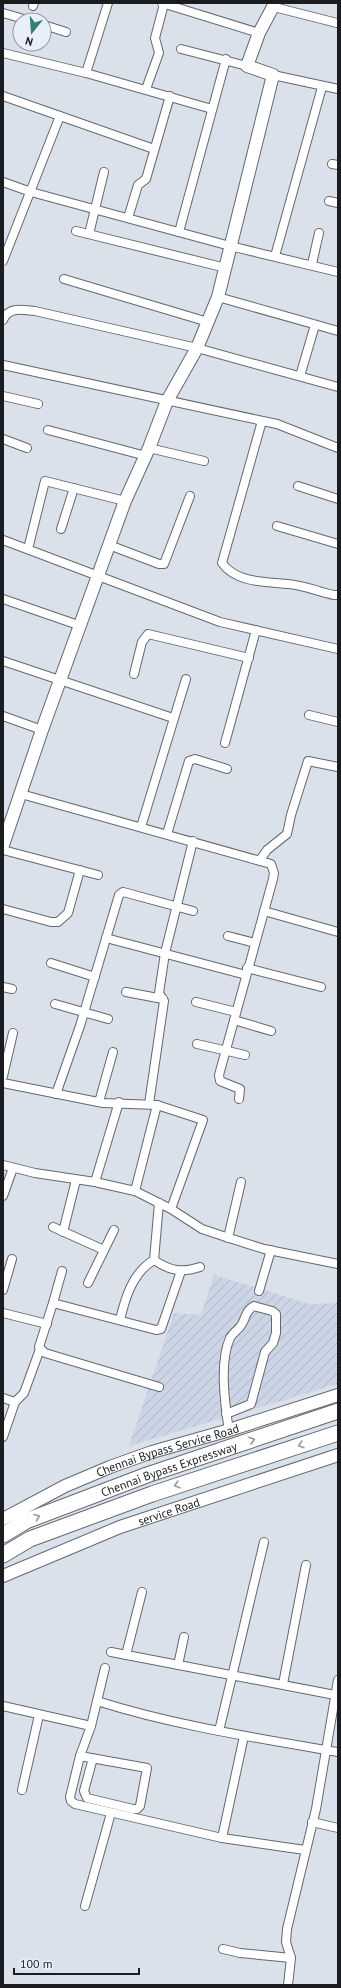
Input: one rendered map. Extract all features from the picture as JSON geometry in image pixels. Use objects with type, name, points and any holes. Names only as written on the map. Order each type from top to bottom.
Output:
[{"type":"highway","name":"Chennai Bypass Expressway","points":[[3,1535],[26,1521],[147,1475],[338,1411]]},
{"type":"highway","name":"Chennai Bypass Expressway","points":[[3,1555],[30,1539],[152,1494],[338,1433]]},
{"type":"street","points":[[86,72],[108,3]]},
{"type":"street","points":[[146,89],[159,53],[155,38],[163,3],[259,33]]},
{"type":"street","points":[[247,66],[259,33],[275,5],[337,23]]},
{"type":"street","points":[[52,28],[66,32]]},
{"type":"street","points":[[181,49],[226,59],[274,75],[322,87],[338,89]]},
{"type":"street","points":[[3,53],[86,72],[170,96],[212,110]]},
{"type":"street","points":[[179,232],[226,59]]},
{"type":"street","points":[[3,845],[42,730],[81,626],[97,576],[125,500],[148,452],[167,401],[197,348],[218,297],[274,75]]},
{"type":"street","points":[[275,256],[322,87]]},
{"type":"street","points":[[3,96],[154,149]]},
{"type":"street","points":[[128,218],[138,185],[146,179],[170,96]]},
{"type":"street","points":[[3,261],[60,116]]},
{"type":"street","points":[[89,234],[104,172]]},
{"type":"street","points":[[3,182],[31,192],[230,246],[312,264],[338,272]]},
{"type":"street","points":[[329,201],[338,203]]},
{"type":"street","points":[[76,231],[226,268]]},
{"type":"street","points":[[312,264],[319,233]]},
{"type":"street","points":[[64,279],[208,322]]},
{"type":"street","points":[[218,297],[338,331]]},
{"type":"street","points":[[3,320],[8,312],[13,310],[35,311],[197,348],[338,387]]},
{"type":"street","points":[[300,376],[315,324]]},
{"type":"street","points":[[3,365],[277,424],[338,448]]},
{"type":"street","points":[[3,396],[38,404]]},
{"type":"street","points":[[262,421],[222,563],[233,574],[250,579],[278,585],[288,584],[334,595],[338,594]]},
{"type":"street","points":[[48,430],[148,452],[204,461]]},
{"type":"street","points":[[3,439],[27,448]]},
{"type":"street","points":[[28,549],[45,481],[125,500]]},
{"type":"street","points":[[298,486],[338,499]]},
{"type":"street","points":[[61,529],[74,488]]},
{"type":"street","points":[[109,545],[159,564],[164,564],[190,496]]},
{"type":"street","points":[[277,526],[338,544]]},
{"type":"street","points":[[3,540],[220,622],[338,649]]},
{"type":"street","points":[[3,599],[81,626]]},
{"type":"street","points":[[225,743],[256,630]]},
{"type":"street","points":[[134,674],[142,642],[148,634],[249,658]]},
{"type":"street","points":[[3,661],[173,718]]},
{"type":"street","points":[[141,827],[186,679]]},
{"type":"street","points":[[309,715],[338,722]]},
{"type":"street","points":[[3,716],[42,730]]},
{"type":"street","points":[[167,834],[189,761],[196,759],[227,768]]},
{"type":"street","points":[[260,860],[267,850],[287,834],[308,760],[338,767]]},
{"type":"street","points":[[21,794],[271,864],[274,873],[225,1051],[219,1078],[223,1082],[240,1089],[239,1099]]},
{"type":"street","points":[[135,1191],[153,1105],[164,1001],[159,993],[165,953],[193,841]]},
{"type":"street","points":[[3,850],[98,875]]},
{"type":"street","points":[[3,909],[51,922],[58,922],[68,913],[80,870]]},
{"type":"street","points":[[56,1094],[84,1012],[120,895],[123,892],[194,911]]},
{"type":"street","points":[[264,911],[338,932]]},
{"type":"street","points":[[228,936],[255,943]]},
{"type":"street","points":[[106,938],[165,953],[321,986]]},
{"type":"street","points":[[51,963],[95,977]]},
{"type":"street","points":[[3,987],[12,989]]},
{"type":"street","points":[[126,992],[163,998]]},
{"type":"street","points":[[196,1002],[271,1031]]},
{"type":"street","points":[[55,1004],[108,1019]]},
{"type":"street","points":[[3,1076],[13,1033]]},
{"type":"street","points":[[197,1044],[245,1055]]},
{"type":"street","points":[[99,1102],[113,1052]]},
{"type":"street","points":[[3,1083],[99,1102],[153,1105],[203,1120],[171,1208]]},
{"type":"street","points":[[95,1182],[119,1102]]},
{"type":"street","points":[[3,1165],[135,1191],[171,1208],[202,1229],[271,1250],[338,1264]]},
{"type":"street","points":[[3,1196],[13,1168]]},
{"type":"street","points":[[63,1232],[76,1180]]},
{"type":"street","points":[[228,1238],[242,1182]]},
{"type":"street","points":[[120,1320],[123,1303],[130,1288],[144,1269],[154,1260],[159,1203]]},
{"type":"street","points":[[53,1227],[104,1250]]},
{"type":"street","points":[[88,1283],[114,1230]]},
{"type":"street","points":[[259,1291],[271,1250]]},
{"type":"street","points":[[3,1290],[12,1260]]},
{"type":"street","points":[[154,1260],[166,1268],[181,1271],[200,1267]]},
{"type":"street","points":[[3,1438],[15,1402],[24,1393],[40,1349],[39,1344],[47,1324],[62,1271]]},
{"type":"street","points":[[53,1303],[156,1330],[161,1329],[181,1271]]},
{"type":"street","points":[[226,1414],[251,1404],[265,1352],[273,1343],[276,1333],[276,1314],[272,1311],[254,1306],[249,1308],[242,1324],[229,1339],[223,1374],[226,1414],[229,1431]]},
{"type":"street","points":[[3,1313],[47,1324]]},
{"type":"street","points":[[40,1349],[45,1353],[159,1387]]},
{"type":"street","name":"Chennai Bypass Service Road","points":[[3,1519],[65,1486],[110,1467],[152,1452],[229,1431],[338,1395]]},
{"type":"street","points":[[3,1398],[15,1402]]},
{"type":"street","name":"service Road","points":[[3,1576],[120,1527],[338,1455]]},
{"type":"street","points":[[219,1732],[264,1542]]},
{"type":"street","points":[[283,1684],[306,1565]]},
{"type":"street","points":[[126,1655],[142,1592]]},
{"type":"street","points":[[178,1665],[184,1637]]},
{"type":"street","points":[[110,1652],[283,1684],[337,1688],[312,1822],[286,1936],[291,1958],[288,1985]]},
{"type":"street","points":[[105,1668],[91,1726],[80,1756],[70,1797],[71,1801],[75,1804],[111,1813],[222,1838],[305,1850]]},
{"type":"street","points":[[97,1702],[135,1713],[219,1732],[338,1752]]},
{"type":"street","points":[[3,1706],[91,1726]]},
{"type":"street","points":[[22,1790],[39,1715]]},
{"type":"street","points":[[222,1838],[244,1736]]},
{"type":"street","points":[[80,1756],[93,1758],[147,1768],[140,1806],[137,1809],[87,1798],[84,1790],[93,1758]]},
{"type":"street","points":[[85,1906],[111,1813]]},
{"type":"street","points":[[312,1822],[338,1828]]},
{"type":"street","points":[[222,1949],[240,1953],[291,1958]]},
{"type":"shaded area","points":[[214,1275],[310,1304],[338,1303],[338,1384],[129,1446],[174,1313],[201,1315]]}]
